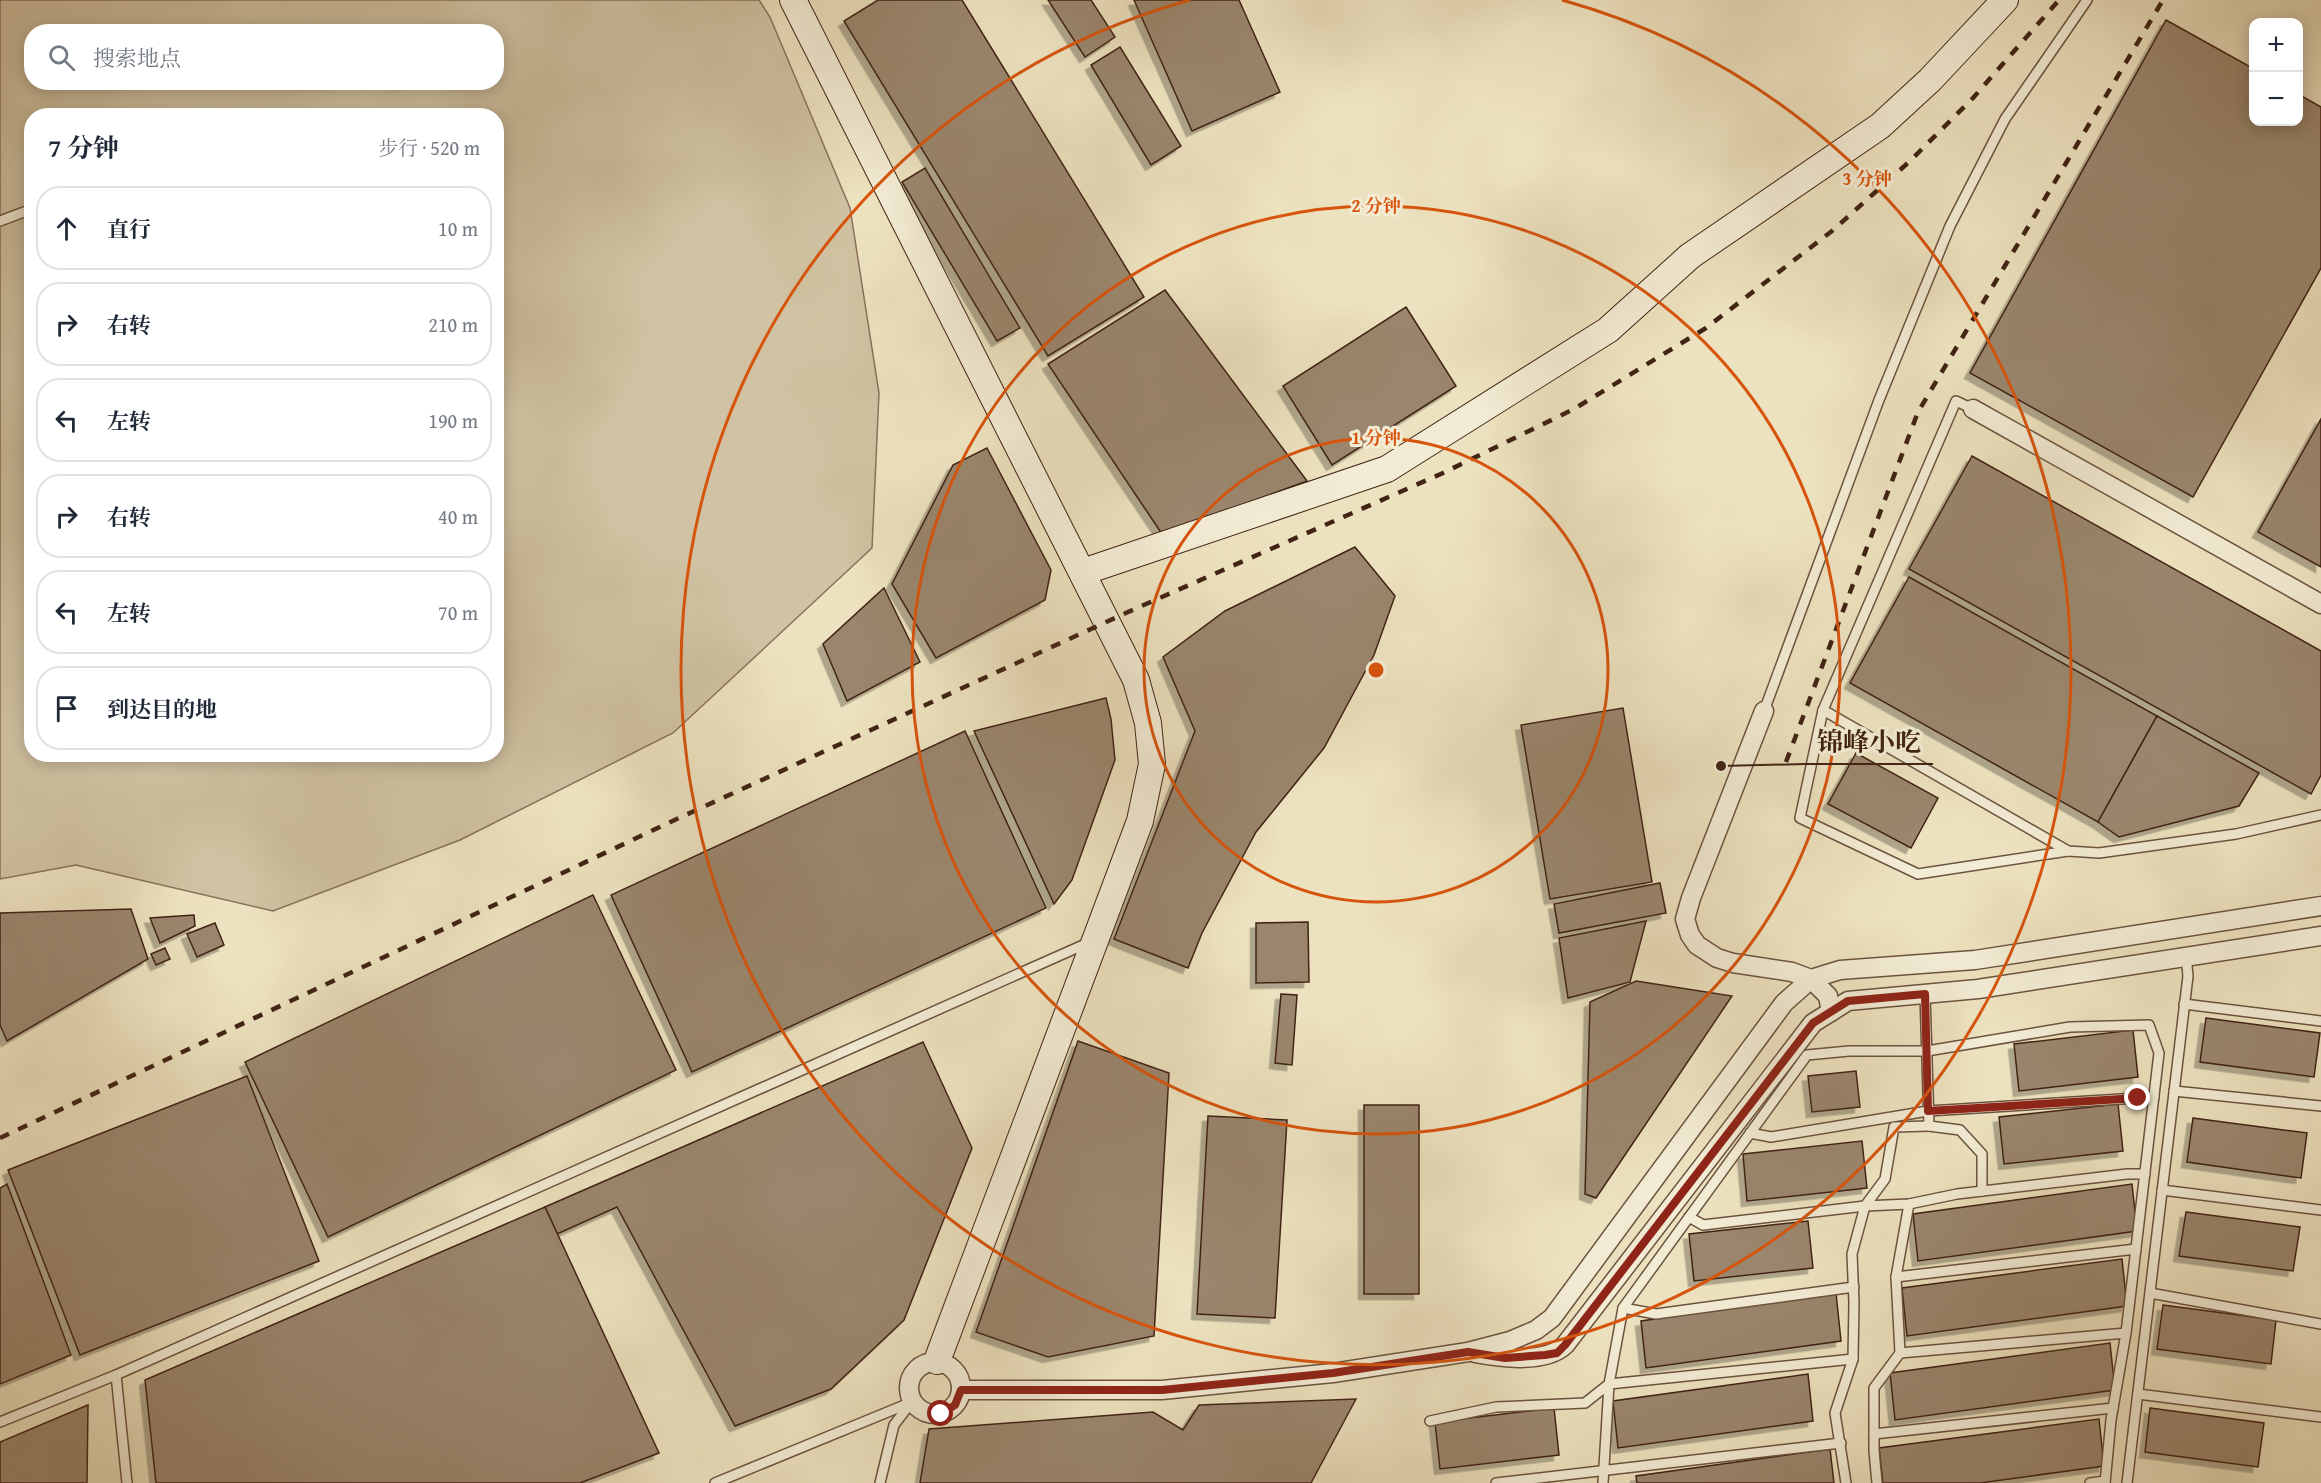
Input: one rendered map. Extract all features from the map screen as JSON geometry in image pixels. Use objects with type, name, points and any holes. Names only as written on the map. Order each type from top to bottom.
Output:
[{"type":"street","points":[[793,0],[1083,572],[1136,680],[1148,723],[1152,764],[1140,821],[937,1361]]},
{"type":"street","points":[[1083,572],[1387,469],[1608,330],[1690,256],[1880,126],[1930,80],[2005,0]]},
{"type":"street","points":[[1973,409],[2321,604]]},
{"type":"street","points":[[1764,711],[1691,898],[1685,919],[1690,935],[1697,945],[1717,958],[1732,963],[1792,972],[1975,960],[2321,906]]},
{"type":"street","points":[[1468,1352],[1505,1358],[1557,1353],[1813,1023],[1848,1001],[1978,989],[2321,936]]},
{"type":"street","points":[[961,1390],[1162,1390],[1333,1373],[1468,1352],[1536,1330],[1552,1318],[1784,1003],[1811,980],[1840,970]]},
{"type":"street","points":[[1792,972],[1811,980],[1828,996],[1831,1012]]},
{"type":"street","points":[[937,1361],[945,1363],[957,1374],[961,1390],[955,1405],[941,1414],[924,1413],[912,1402],[908,1386],[910,1378],[921,1365],[937,1361]]},
{"type":"lane","points":[[1764,711],[1879,400],[1950,226],[2005,118],[2087,0]]},
{"type":"lane","points":[[0,222],[24,212]]},
{"type":"lane","points":[[1973,409],[1956,401],[1823,710],[1800,818],[1918,874],[2068,851],[2099,853],[2224,836],[2321,815]]},
{"type":"lane","points":[[1823,710],[2068,851]]},
{"type":"lane","points":[[0,1422],[116,1375],[1095,939]]},
{"type":"lane","points":[[2127,1483],[2188,976],[2186,956]]},
{"type":"lane","points":[[1925,994],[1929,1126]]},
{"type":"lane","points":[[2184,1004],[2321,1021]]},
{"type":"lane","points":[[1602,1483],[1609,1384],[1623,1308],[1807,1055],[1849,1051],[1927,1051],[2070,1027],[2149,1025],[2159,1053],[2126,1333],[2113,1408],[2105,1482],[2090,1483]]},
{"type":"lane","points":[[2174,1091],[2321,1106]]},
{"type":"lane","points":[[1750,1133],[1771,1137],[1928,1111],[2154,1097]]},
{"type":"lane","points":[[1846,1483],[1835,1413],[1853,1359],[1852,1254],[1865,1206],[1885,1179],[1894,1127],[1929,1126],[1960,1130],[1982,1154],[1982,1191]]},
{"type":"lane","points":[[1689,1217],[1703,1225],[1865,1206],[1909,1204],[1982,1191],[2127,1174],[2145,1174]]},
{"type":"lane","points":[[2162,1190],[2321,1210]]},
{"type":"lane","points":[[1877,1483],[1874,1388],[1899,1353],[1896,1277],[1909,1204]]},
{"type":"lane","points":[[1896,1277],[2136,1249]]},
{"type":"lane","points":[[1623,1308],[1656,1314],[1854,1287]]},
{"type":"lane","points":[[2150,1293],[2321,1324]]},
{"type":"lane","points":[[1899,1353],[2126,1333]]},
{"type":"lane","points":[[1430,1420],[1496,1407],[1585,1402],[1609,1384],[1853,1359]]},
{"type":"lane","points":[[116,1375],[127,1483]]},
{"type":"lane","points":[[2138,1394],[2321,1417]]},
{"type":"lane","points":[[715,1483],[912,1402]]},
{"type":"lane","points":[[880,1483],[894,1425],[912,1402]]},
{"type":"lane","points":[[1874,1434],[2113,1408]]},
{"type":"lane","points":[[1496,1483],[1841,1443]]},
{"type":"shaded area","points":[[0,0],[759,0],[770,17],[850,208],[879,393],[872,548],[673,733],[460,840],[273,911],[76,865],[0,879]]},
{"type":"building","points":[[878,0],[962,0],[1144,297],[1048,356],[844,21]]},
{"type":"building","points":[[1048,0],[1091,0],[1115,37],[1085,57]]},
{"type":"building","points":[[1134,0],[1239,0],[1280,92],[1192,131]]},
{"type":"building","points":[[2166,20],[2249,66],[2249,126],[2303,126],[2303,97],[2321,107],[2321,268],[2193,497],[1970,373]]},
{"type":"building","points":[[1120,47],[1181,146],[1151,165],[1091,65]]},
{"type":"building","points":[[925,168],[1020,328],[997,341],[902,182]]},
{"type":"building","points":[[1165,290],[1307,481],[1162,534],[1048,364]]},
{"type":"building","points":[[1406,307],[1456,386],[1332,465],[1283,386]]},
{"type":"building","points":[[2321,419],[2321,567],[2258,532]]},
{"type":"building","points":[[987,448],[1051,570],[1045,600],[936,658],[892,584],[953,465]]},
{"type":"building","points":[[1972,456],[2321,651],[2321,775],[2311,794],[1909,569]]},
{"type":"building","points":[[1355,547],[1395,596],[1374,655],[1324,748],[1256,832],[1202,933],[1188,968],[1114,939],[1195,731],[1163,657],[1225,611]]},
{"type":"building","points":[[1909,577],[2157,716],[2098,822],[1850,683]]},
{"type":"building","points":[[884,588],[920,662],[847,701],[823,644]]},
{"type":"building","points":[[1106,698],[1111,719],[1115,760],[1072,880],[1054,904],[974,731]]},
{"type":"building","points":[[1623,708],[1652,882],[1550,899],[1521,725]]},
{"type":"building","points":[[2157,716],[2259,773],[2239,806],[2119,837],[2098,822]]},
{"type":"building","points":[[965,731],[1046,908],[692,1072],[611,895]]},
{"type":"building","points":[[1856,753],[1938,798],[1911,848],[1828,804]]},
{"type":"building","points":[[1660,883],[1666,913],[1559,933],[1554,904]]},
{"type":"building","points":[[593,895],[676,1070],[328,1237],[245,1062]]},
{"type":"building","points":[[131,909],[148,959],[7,1041],[0,1025],[0,913]]},
{"type":"building","points":[[194,915],[195,926],[160,943],[150,918]]},
{"type":"building","points":[[1646,921],[1630,982],[1568,998],[1559,938]]},
{"type":"building","points":[[1308,922],[1309,982],[1256,983],[1256,923]]},
{"type":"building","points":[[215,923],[224,945],[197,957],[187,934]]},
{"type":"building","points":[[165,948],[170,959],[156,965],[151,954]]},
{"type":"building","points":[[1636,981],[1732,996],[1596,1198],[1585,1194],[1590,1002]]},
{"type":"building","points":[[1281,994],[1297,995],[1292,1065],[1275,1063]]},
{"type":"building","points":[[2206,1018],[2320,1033],[2314,1077],[2200,1062]]},
{"type":"building","points":[[2133,1030],[2138,1077],[2019,1091],[2014,1044]]},
{"type":"building","points":[[1078,1041],[1169,1073],[1154,1336],[1048,1357],[976,1332]]},
{"type":"building","points":[[923,1042],[972,1148],[904,1320],[831,1389],[735,1426],[617,1207],[557,1234],[545,1207]]},
{"type":"building","points":[[1856,1071],[1860,1107],[1812,1112],[1808,1076]]},
{"type":"building","points":[[247,1076],[319,1261],[80,1355],[8,1170]]},
{"type":"building","points":[[2118,1104],[2123,1151],[2004,1164],[1999,1117]]},
{"type":"building","points":[[1364,1105],[1419,1105],[1419,1294],[1364,1294]]},
{"type":"building","points":[[1208,1116],[1287,1120],[1275,1318],[1197,1314]]},
{"type":"building","points":[[2193,1118],[2307,1133],[2301,1178],[2187,1162]]},
{"type":"building","points":[[1862,1141],[1867,1188],[1747,1201],[1743,1154]]},
{"type":"building","points":[[7,1184],[71,1355],[0,1384],[0,1188]]},
{"type":"building","points":[[2132,1184],[2137,1231],[1918,1261],[1913,1214]]},
{"type":"building","points":[[545,1207],[659,1453],[580,1483],[156,1483],[145,1380]]},
{"type":"building","points":[[2186,1212],[2300,1227],[2293,1271],[2179,1256]]},
{"type":"building","points":[[1808,1221],[1813,1268],[1694,1281],[1689,1234]]},
{"type":"building","points":[[2122,1259],[2127,1306],[1907,1336],[1902,1288]]},
{"type":"building","points":[[1836,1293],[1841,1341],[1646,1368],[1641,1321]]},
{"type":"building","points":[[2163,1305],[2276,1320],[2271,1364],[2157,1349]]},
{"type":"building","points":[[2110,1343],[2115,1390],[1895,1420],[1890,1373]]},
{"type":"building","points":[[1808,1374],[1813,1421],[1618,1448],[1613,1401]]},
{"type":"building","points":[[1356,1399],[1311,1483],[920,1483],[929,1429],[1153,1412],[1183,1430],[1199,1405]]},
{"type":"building","points":[[88,1405],[87,1483],[0,1483],[0,1442]]},
{"type":"building","points":[[1554,1408],[1559,1455],[1440,1469],[1435,1422]]},
{"type":"building","points":[[2150,1408],[2264,1423],[2258,1467],[2145,1452]]},
{"type":"building","points":[[2099,1419],[2104,1466],[1980,1483],[1883,1483],[1879,1448]]},
{"type":"building","points":[[1830,1449],[1834,1483],[1637,1483],[1636,1476]]},
{"type":"railway","points":[[0,1138],[679,818],[1128,612],[1443,473],[1574,409],[1706,328],[1832,231],[1910,161],[1973,98],[2059,0]]},
{"type":"railway","points":[[1786,762],[1918,412],[2163,0]]},
{"type":"place","name":"锦峰小吃","points":[[1721,766]]},
{"type":"route","points":[[941,1414],[949,1411],[955,1405],[961,1390],[1162,1390],[1333,1373],[1468,1352],[1505,1358],[1557,1353],[1813,1023],[1848,1001],[1925,994],[1928,1111],[2138,1098]]}]
